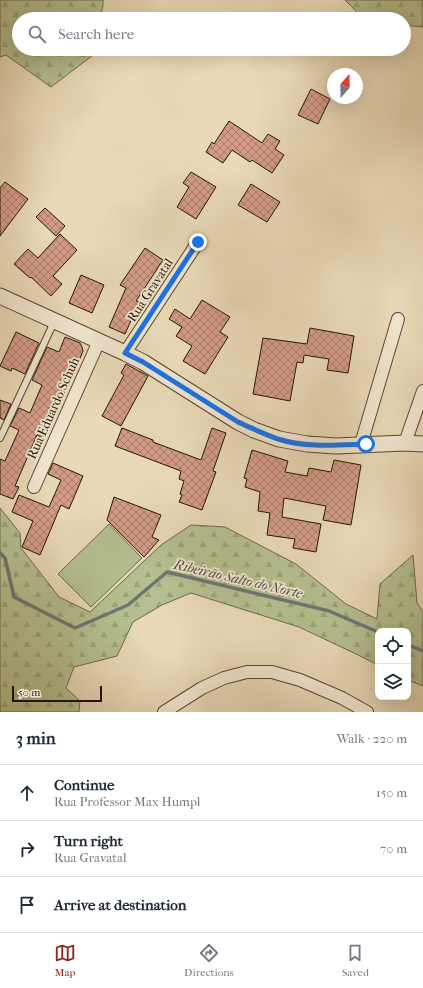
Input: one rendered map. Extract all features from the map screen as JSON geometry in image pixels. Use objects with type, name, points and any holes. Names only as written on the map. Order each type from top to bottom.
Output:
[{"type":"street","name":"Rua Gravatal","points":[[125,353],[198,242]]},
{"type":"street","points":[[0,296],[55,320],[143,362],[238,422],[278,439],[336,446],[361,444],[423,444]]},
{"type":"street","points":[[361,444],[398,319]]},
{"type":"street","name":"Rua Eduardo Schuh","points":[[34,487],[99,341]]},
{"type":"street","points":[[405,443],[423,390]]},
{"type":"street","points":[[164,712],[202,688],[224,678],[247,672],[272,672],[300,680],[342,698],[367,712]]},
{"type":"lane","points":[[0,438],[55,320]]},
{"type":"green space","points":[[0,0],[103,0],[102,12],[12,12],[12,56],[92,56],[51,87],[6,55],[0,57]]},
{"type":"green space","points":[[345,0],[423,0],[423,27],[411,26],[411,12],[357,12]]},
{"type":"green space","points":[[0,508],[20,533],[21,548],[59,597],[90,612],[161,545],[191,525],[225,527],[296,564],[346,604],[377,619],[380,584],[413,555],[417,603],[423,612],[423,686],[411,681],[411,628],[375,628],[375,664],[299,627],[191,593],[162,605],[133,622],[117,656],[74,667],[66,688],[80,701],[79,712],[0,712]]},
{"type":"green space","points":[[109,524],[142,558],[91,607],[58,574]]},
{"type":"building","points":[[311,89],[327,97],[328,104],[318,124],[298,115]]},
{"type":"building","points":[[229,121],[262,143],[268,134],[280,141],[275,149],[284,155],[272,173],[252,160],[250,162],[232,150],[223,163],[206,152],[212,142],[214,144]]},
{"type":"building","points":[[191,172],[216,187],[196,219],[177,207],[189,187],[183,183]]},
{"type":"building","points":[[5,182],[28,199],[0,236],[0,188]]},
{"type":"building","points":[[251,184],[280,202],[267,222],[238,205]]},
{"type":"building","points":[[45,208],[65,226],[56,236],[36,217]]},
{"type":"building","points":[[60,234],[77,250],[53,276],[62,284],[51,296],[31,277],[30,278],[14,264],[28,249],[38,258]]},
{"type":"building","points":[[145,248],[163,260],[136,301],[139,302],[125,334],[109,327],[126,288],[120,285]]},
{"type":"building","points":[[81,275],[104,285],[92,313],[69,303]]},
{"type":"building","points":[[202,300],[230,317],[220,332],[228,337],[205,374],[183,361],[192,346],[176,336],[182,327],[169,319],[175,309],[190,319]]},
{"type":"building","points":[[310,328],[354,336],[348,373],[327,370],[329,359],[304,355],[303,363],[297,362],[290,401],[253,394],[263,338],[307,344]]},
{"type":"building","points":[[16,332],[39,343],[25,374],[12,368],[11,371],[0,366]]},
{"type":"building","points":[[65,337],[80,343],[83,351],[69,385],[68,384],[43,438],[37,435],[15,486],[19,487],[13,499],[0,494],[0,459],[5,461],[19,430],[10,426],[19,408],[30,413],[42,385],[32,380],[47,347],[59,352]]},
{"type":"building","points":[[126,364],[148,376],[121,426],[102,416],[124,375],[121,373]]},
{"type":"building","points":[[0,400],[11,404],[4,420],[0,418]]},
{"type":"building","points":[[122,428],[153,440],[153,442],[201,460],[212,428],[226,433],[213,471],[216,472],[202,510],[179,502],[182,495],[180,494],[184,481],[179,479],[181,471],[115,446]]},
{"type":"building","points":[[252,450],[288,461],[285,472],[307,476],[309,468],[331,472],[334,460],[361,465],[351,525],[323,520],[326,506],[284,498],[282,517],[321,524],[316,552],[293,548],[295,539],[267,535],[270,513],[258,511],[260,492],[245,487],[247,479],[244,478]]},
{"type":"building","points":[[53,463],[83,476],[69,509],[61,505],[40,555],[22,547],[33,521],[12,512],[19,495],[49,507],[61,480],[48,474]]},
{"type":"building","points":[[114,497],[161,515],[152,537],[159,540],[144,557],[107,520]]},
{"type":"waterway","name":"Ribeirão Salto do Norte","points":[[0,553],[5,558],[14,597],[75,628],[128,605],[167,572],[329,611],[375,631]]},
{"type":"waterway","name":"Ribeirão Salto do Norte","points":[[411,646],[423,651]]},
{"type":"route","points":[[198,242],[125,353],[143,362],[238,422],[254,430],[278,439],[307,444],[336,446],[366,444]]}]
